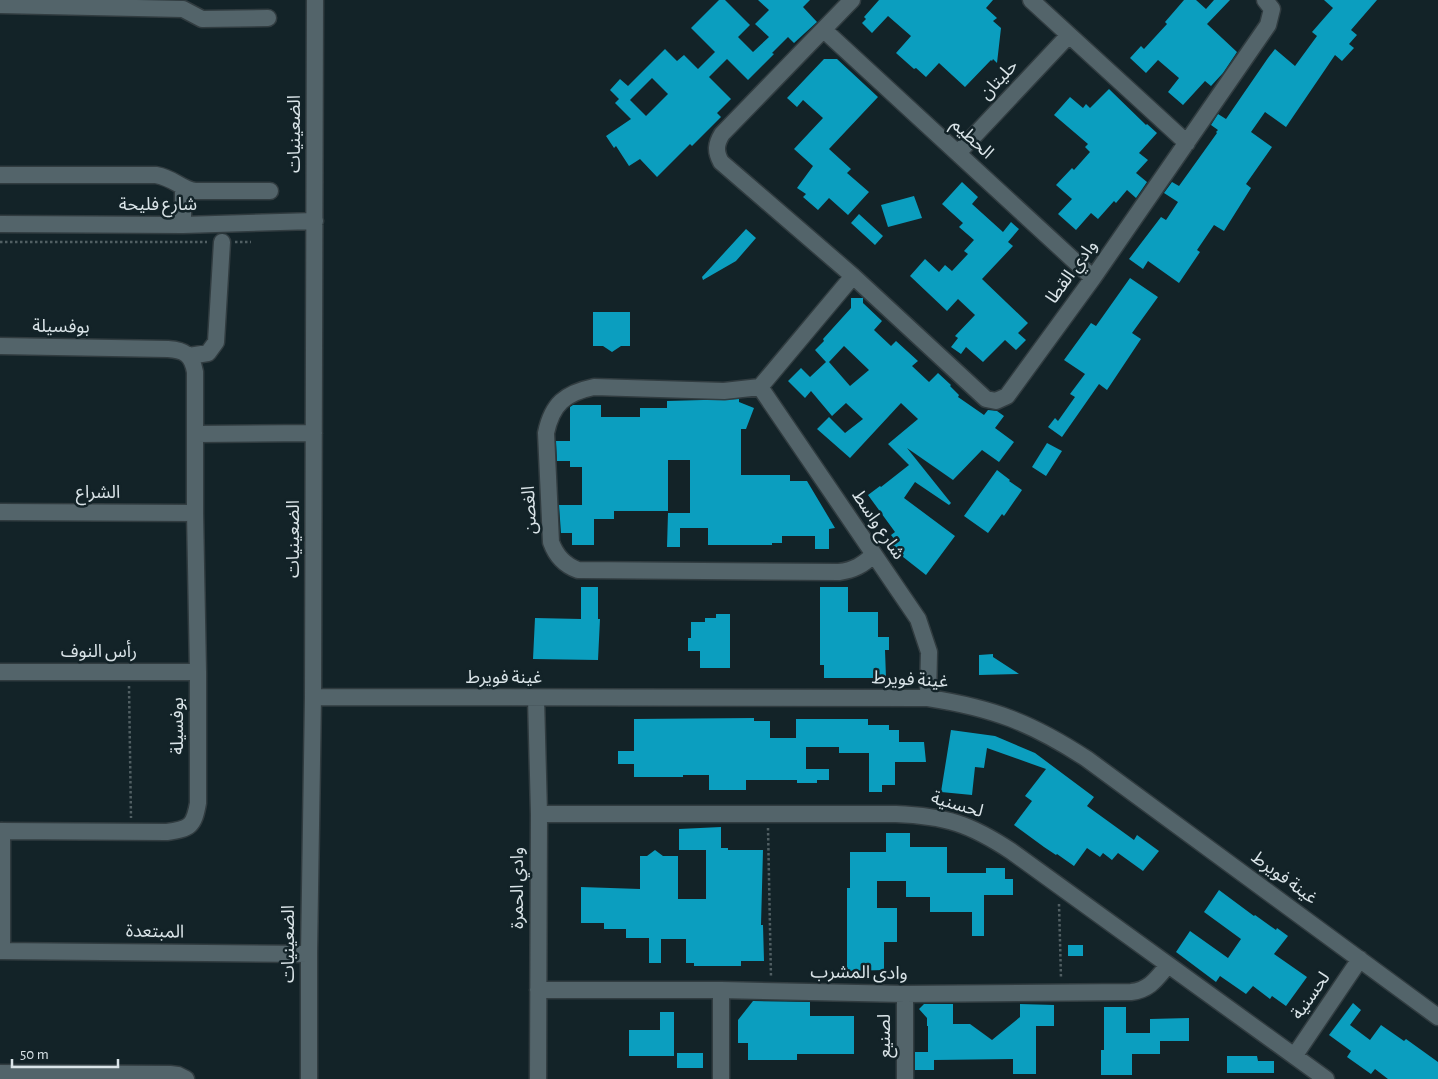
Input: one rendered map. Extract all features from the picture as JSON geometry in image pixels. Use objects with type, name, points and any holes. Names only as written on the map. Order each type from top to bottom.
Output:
[{"type":"street","name":"الضعينيات","points":[[309,1079],[313,698],[316,0]]},
{"type":"street","name":"وادي القطا","points":[[852,0],[722,134],[716,148],[718,155],[721,162],[853,276],[986,399],[996,401],[1006,396],[1093,278],[1268,25],[1272,9],[1265,0]]},
{"type":"street","points":[[1031,0],[1187,143]]},
{"type":"street","points":[[0,5],[103,3],[183,10],[202,19],[268,18]]},
{"type":"street","name":"الحطيم","points":[[824,30],[1093,278]]},
{"type":"street","name":"حليتان","points":[[958,153],[1069,34]]},
{"type":"street","points":[[0,174],[156,175],[170,179],[195,192],[270,191]]},
{"type":"street","points":[[183,187],[183,225]]},
{"type":"street","name":"شارع فليحة","points":[[0,224],[183,225],[315,221]]},
{"type":"street","points":[[189,356],[208,353],[216,342],[222,242]]},
{"type":"street","points":[[760,387],[853,276]]},
{"type":"street","name":"بوفسيلة","points":[[0,346],[168,349],[187,353],[193,361],[195,372],[196,434],[195,513],[198,672],[198,803],[196,816],[191,826],[182,830],[168,832],[1,831],[1,951]]},
{"type":"street","name":"الغصن","points":[[760,387],[724,391],[594,387],[566,396],[556,406],[549,419],[546,433],[551,542],[558,557],[564,563],[578,570],[839,572],[852,570],[864,564],[873,554]]},
{"type":"street","name":"شارع واسط","points":[[760,387],[918,619],[924,632],[929,652],[928,698]]},
{"type":"street","points":[[196,434],[314,433]]},
{"type":"street","name":"الشراع","points":[[0,512],[195,513]]},
{"type":"street","name":"رأس النوف","points":[[0,672],[198,672]]},
{"type":"street","name":"غينة فويرط","points":[[313,698],[928,698],[962,703],[995,712],[1027,724],[1058,740],[1087,759],[1438,1017]]},
{"type":"street","name":"وادي الحمرة","points":[[536,698],[539,814],[538,1079]]},
{"type":"street","name":"لحسنية","points":[[539,814],[919,815],[957,822],[985,834],[1064,889],[1326,1079]]},
{"type":"street","name":"المبتعدة","points":[[1,951],[309,954]]},
{"type":"street","name":"لحسنية","points":[[1295,1055],[1360,960]]},
{"type":"street","name":"وادى المشرب","points":[[538,990],[721,990],[905,994],[1138,991],[1150,986],[1168,965]]},
{"type":"street","points":[[721,990],[721,1079]]},
{"type":"street","name":"لصنيع","points":[[905,994],[905,1079]]},
{"type":"street","points":[[0,1073],[178,1074],[186,1079]]},
{"type":"path","points":[[0,242],[251,242]]},
{"type":"path","points":[[128,672],[132,832]]},
{"type":"path","points":[[768,814],[772,991]]},
{"type":"path","points":[[1062,992],[1059,908],[1064,889]]},
{"type":"building","points":[[719,0],[725,0],[750,25],[738,37],[753,52],[769,37],[755,24],[769,10],[758,0],[810,0],[803,7],[817,22],[794,43],[788,37],[748,80],[727,59],[709,77],[731,99],[717,113],[721,117],[692,146],[690,144],[657,177],[640,159],[629,166],[616,146],[614,148],[606,136],[631,119],[615,103],[619,99],[610,90],[620,79],[628,86],[665,49],[677,61],[684,55],[698,69],[715,52],[691,28]],"holes":[[[652,78],[668,94],[646,116],[630,100]]]},
{"type":"building","points":[[879,0],[993,0],[986,8],[997,18],[993,21],[1001,28],[997,63],[993,59],[991,60],[965,87],[939,63],[926,77],[896,53],[911,36],[888,16],[872,33],[862,23],[866,19],[864,17]]},
{"type":"building","points":[[1184,0],[1196,0],[1206,9],[1214,0],[1230,0],[1207,24],[1237,52],[1223,73],[1211,86],[1205,81],[1183,105],[1168,92],[1179,78],[1158,60],[1146,73],[1130,58],[1141,46],[1144,49],[1167,24],[1165,22]]},
{"type":"building","points":[[1324,0],[1377,0],[1351,30],[1357,35],[1349,44],[1354,48],[1342,61],[1335,55],[1286,127],[1265,112],[1251,132],[1272,147],[1246,184],[1251,188],[1224,231],[1214,225],[1197,250],[1200,252],[1179,283],[1148,261],[1143,269],[1129,259],[1161,217],[1166,220],[1178,202],[1164,193],[1172,182],[1179,186],[1217,133],[1218,130],[1211,125],[1218,114],[1226,119],[1275,49],[1295,66],[1317,36],[1312,32],[1333,8]]},
{"type":"building","points":[[824,59],[837,59],[878,97],[829,149],[851,169],[847,173],[869,192],[848,215],[829,198],[818,210],[803,197],[806,194],[797,188],[813,166],[794,149],[823,118],[803,100],[797,107],[787,98]]},
{"type":"building","points":[[1109,89],[1146,125],[1157,133],[1139,153],[1148,160],[1136,173],[1147,182],[1136,198],[1127,190],[1098,219],[1091,213],[1076,230],[1058,214],[1072,199],[1056,185],[1072,168],[1074,170],[1090,152],[1085,147],[1088,144],[1054,115],[1070,97],[1083,108],[1086,104],[1090,108]]},
{"type":"building","points":[[962,182],[978,197],[972,204],[1003,232],[1011,222],[1019,229],[1008,242],[1013,246],[982,279],[1028,323],[1018,333],[1026,340],[1016,350],[1005,340],[983,362],[966,347],[961,354],[951,347],[958,338],[955,336],[975,315],[958,299],[947,311],[910,276],[925,259],[939,272],[945,265],[952,271],[968,254],[964,251],[974,240],[959,227],[963,223],[942,204]]},
{"type":"building","points":[[914,196],[922,218],[888,227],[881,205]]},
{"type":"building","points":[[859,214],[883,236],[875,245],[851,223]]},
{"type":"building","points":[[746,229],[756,238],[736,261],[703,280],[702,277]]},
{"type":"building","points":[[1130,278],[1158,297],[1132,333],[1141,339],[1107,390],[1099,384],[1062,437],[1048,427],[1055,418],[1058,421],[1075,397],[1070,394],[1085,374],[1064,360],[1091,323],[1096,326]]},
{"type":"building","points":[[851,298],[863,298],[863,303],[882,321],[874,330],[891,346],[896,341],[918,361],[912,366],[929,382],[938,373],[951,385],[959,395],[958,397],[984,415],[988,410],[997,411],[1004,416],[995,428],[1014,442],[999,462],[982,450],[953,480],[907,448],[951,503],[949,505],[915,482],[904,498],[955,536],[926,575],[898,553],[895,555],[887,545],[895,540],[891,535],[895,532],[868,495],[909,465],[888,444],[918,419],[901,403],[850,458],[817,429],[829,417],[845,433],[863,419],[846,403],[832,416],[811,391],[805,398],[788,381],[801,368],[810,377],[826,362],[815,350],[851,308]],"holes":[[[844,346],[869,370],[850,386],[829,362]]]},
{"type":"building","points":[[593,312],[630,312],[630,346],[621,346],[612,352],[603,346],[593,346]]},
{"type":"building","points":[[739,399],[739,402],[754,408],[746,429],[741,429],[741,475],[790,475],[790,481],[807,481],[835,528],[829,529],[829,549],[815,549],[815,536],[782,536],[782,543],[772,543],[772,545],[708,545],[708,528],[680,528],[680,547],[667,547],[668,513],[690,513],[690,460],[668,460],[668,511],[614,511],[614,519],[594,519],[594,545],[572,545],[572,533],[561,533],[559,505],[582,505],[582,467],[570,467],[570,461],[557,461],[556,441],[570,441],[570,407],[573,405],[601,405],[601,417],[640,417],[640,408],[667,408],[667,401]]},
{"type":"building","points":[[1047,443],[1062,451],[1046,476],[1032,467]]},
{"type":"building","points":[[997,470],[1022,490],[1004,516],[1002,514],[988,533],[964,516]]},
{"type":"building","points":[[581,587],[598,587],[598,619],[600,619],[598,660],[533,659],[535,618],[581,619]]},
{"type":"building","points":[[820,587],[848,587],[848,612],[878,612],[878,637],[889,637],[889,650],[885,650],[886,678],[824,678],[824,665],[820,665]]},
{"type":"building","points":[[716,614],[730,614],[730,668],[700,668],[700,651],[688,651],[688,638],[691,638],[691,622],[705,622],[705,618],[716,618]]},
{"type":"building","points":[[993,654],[993,657],[1019,674],[979,675],[979,655]]},
{"type":"building","points":[[754,718],[754,721],[770,721],[770,738],[796,738],[796,719],[868,719],[868,725],[889,725],[889,730],[899,730],[899,742],[924,742],[926,762],[895,762],[895,785],[882,785],[882,792],[869,792],[869,753],[839,753],[839,747],[806,747],[806,769],[829,769],[829,780],[817,780],[817,783],[797,783],[797,780],[746,780],[746,790],[709,790],[709,775],[634,777],[634,764],[618,764],[618,751],[634,751],[634,719]]},
{"type":"building","points":[[951,730],[995,736],[1035,753],[1094,797],[1087,806],[1134,840],[1137,835],[1159,851],[1143,871],[1118,853],[1112,860],[1103,853],[1100,857],[1087,848],[1074,866],[1014,825],[1032,801],[1025,796],[1046,769],[987,748],[984,768],[975,767],[972,795],[941,792]]},
{"type":"building","points":[[721,827],[721,848],[728,848],[728,850],[763,850],[761,925],[763,925],[764,961],[741,961],[741,966],[694,966],[694,963],[686,963],[686,939],[661,939],[661,963],[649,963],[649,938],[626,938],[626,929],[604,929],[604,923],[581,923],[581,887],[640,889],[640,856],[647,856],[655,850],[663,856],[678,856],[678,899],[706,899],[706,850],[679,850],[679,829]]},
{"type":"building","points":[[886,833],[910,833],[910,847],[947,847],[947,873],[986,873],[986,868],[1005,868],[1005,879],[1013,879],[1013,895],[984,895],[984,936],[972,936],[972,912],[930,912],[930,897],[906,897],[906,881],[877,881],[877,908],[897,908],[897,942],[884,942],[884,970],[847,971],[847,888],[850,888],[850,852],[886,852]]},
{"type":"building","points":[[1219,890],[1254,916],[1288,936],[1274,954],[1307,977],[1286,1006],[1272,996],[1270,999],[1253,986],[1246,994],[1220,976],[1216,982],[1176,952],[1190,931],[1228,958],[1241,939],[1204,912]]},
{"type":"building","points":[[1068,945],[1083,945],[1083,956],[1068,956]]},
{"type":"building","points":[[753,1001],[810,1002],[810,1016],[854,1016],[854,1054],[797,1054],[797,1060],[748,1060],[748,1043],[738,1043],[738,1020]]},
{"type":"building","points":[[1353,1003],[1361,1010],[1350,1025],[1370,1040],[1381,1025],[1404,1041],[1406,1039],[1438,1062],[1438,1079],[1388,1079],[1375,1069],[1371,1074],[1347,1057],[1351,1051],[1329,1035]]},
{"type":"building","points":[[924,1004],[953,1004],[953,1024],[970,1024],[992,1040],[1020,1017],[1020,1004],[1054,1005],[1054,1026],[1036,1026],[1036,1074],[1013,1074],[1013,1059],[934,1060],[934,1070],[915,1070],[915,1052],[928,1052],[927,1018],[919,1009]]},
{"type":"building","points":[[1104,1007],[1126,1007],[1126,1033],[1150,1033],[1150,1019],[1189,1018],[1189,1041],[1160,1041],[1160,1054],[1132,1054],[1132,1075],[1101,1075],[1101,1050],[1104,1050]]},
{"type":"building","points":[[660,1012],[674,1012],[674,1056],[629,1056],[629,1030],[660,1030]]},
{"type":"building","points":[[677,1053],[703,1053],[703,1068],[677,1068]]},
{"type":"building","points":[[1227,1056],[1257,1056],[1258,1061],[1274,1061],[1274,1073],[1227,1073]]}]
